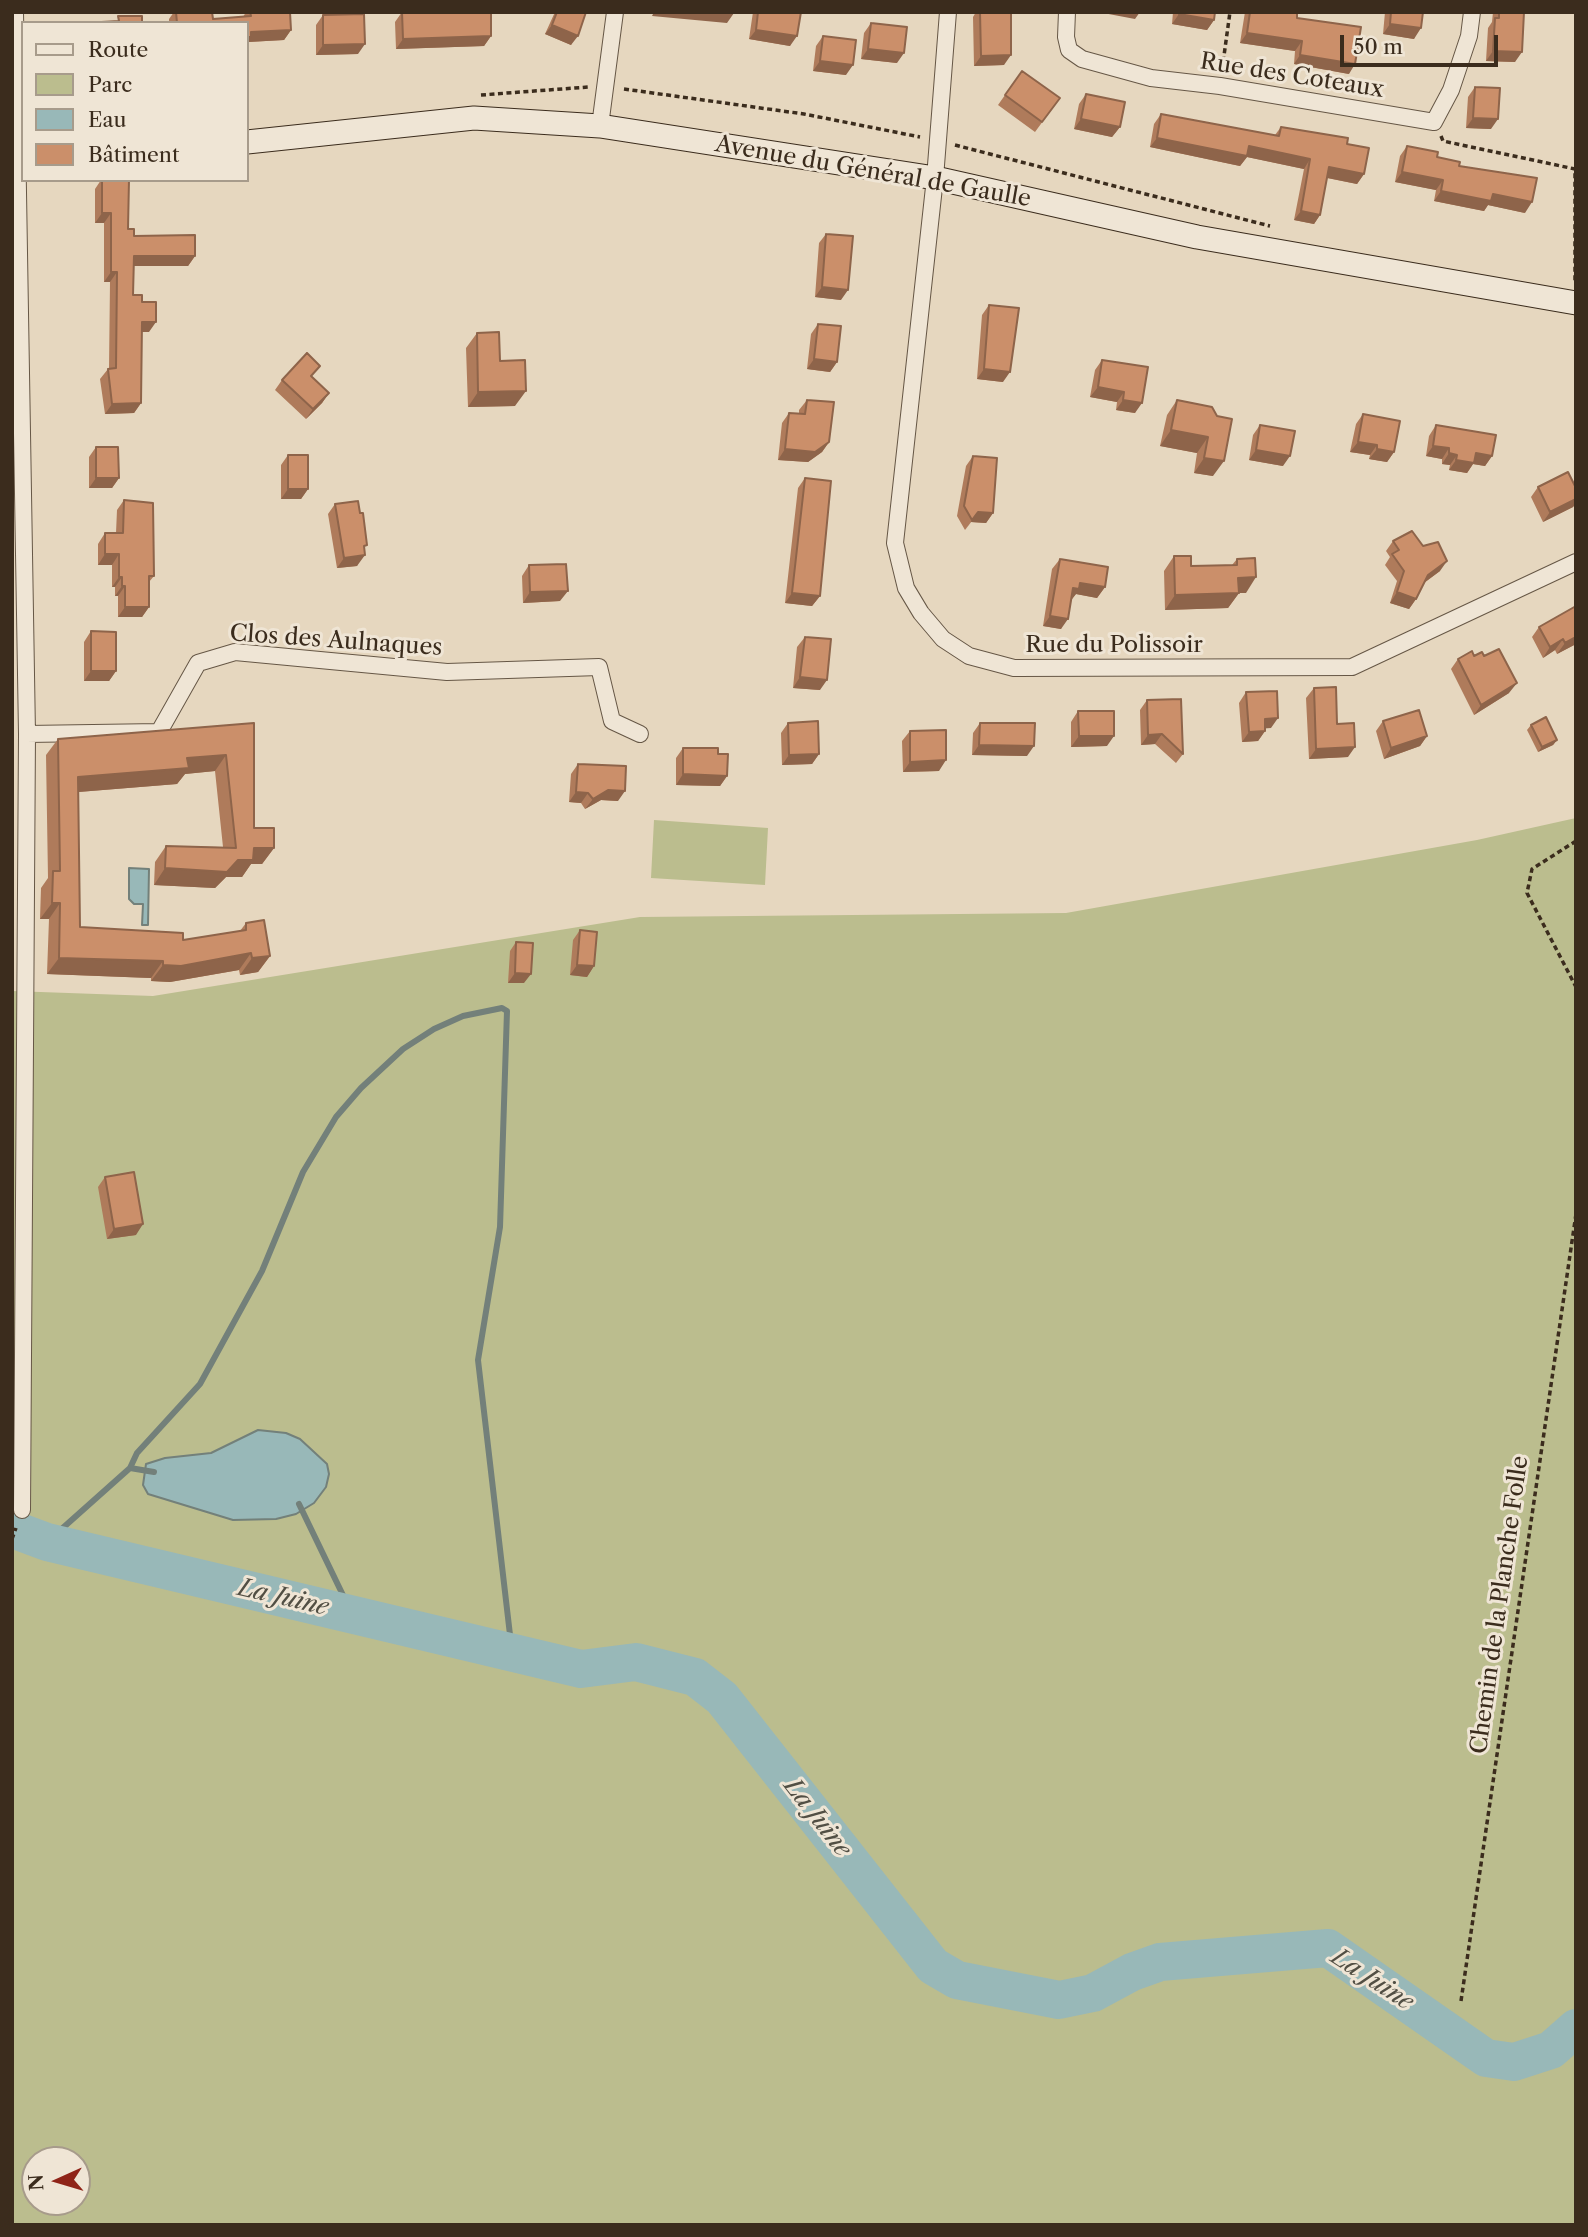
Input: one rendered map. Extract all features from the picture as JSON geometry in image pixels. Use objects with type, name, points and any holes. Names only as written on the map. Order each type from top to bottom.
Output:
[{"type":"main road","name":"Avenue du Général de Gaulle","points":[[248,142],[474,118],[600,126],[935,178],[1197,237],[1575,294]]},
{"type":"street","points":[[15,12],[27,734],[20,830],[22,1510]]},
{"type":"street","points":[[600,126],[615,12]]},
{"type":"street","name":"Rue du Polissoir","points":[[948,12],[935,178],[895,543],[906,587],[921,613],[943,639],[968,656],[1014,668],[1352,667],[1576,562]]},
{"type":"street","name":"Rue des Coteaux","points":[[1067,12],[1066,37],[1069,50],[1082,59],[1151,78],[1220,86],[1434,122]]},
{"type":"street","points":[[1434,122],[1455,79],[1469,36],[1472,12]]},
{"type":"street","name":"Clos des Aulnaques","points":[[27,734],[159,732],[198,663],[235,652],[447,672],[599,667],[612,721],[640,734]]},
{"type":"path","points":[[1220,86],[1230,12]]},
{"type":"path","points":[[1434,122],[1443,141],[1575,169],[1575,294]]},
{"type":"path","points":[[1576,841],[1532,869],[1527,893],[1576,987]]},
{"type":"path","name":"Chemin de la Planche Folle","points":[[1461,2001],[1576,1214]]},
{"type":"green space","points":[[1576,818],[1576,2225],[12,2225],[12,991],[153,996],[640,917],[1066,913],[1477,840]],"holes":[[[258,1430],[286,1433],[300,1439],[327,1464],[329,1474],[326,1487],[314,1503],[296,1514],[276,1519],[233,1520],[143,1485],[146,1464],[165,1458],[211,1453]]]},
{"type":"green space","points":[[654,820],[768,828],[765,885],[651,878]]},
{"type":"water","points":[[129,868],[149,869],[148,925],[142,925],[143,904],[134,904],[129,899]]},
{"type":"water","points":[[258,1430],[286,1433],[300,1439],[327,1464],[329,1474],[326,1487],[314,1503],[296,1514],[276,1519],[233,1520],[148,1494],[143,1485],[146,1464],[165,1458],[211,1453]]},
{"type":"building","points":[[176,12],[212,12],[213,19],[251,16],[250,12],[290,12],[291,30],[251,32],[251,37],[248,37],[248,21],[177,21]]},
{"type":"building","points":[[402,12],[491,12],[491,36],[403,39]]},
{"type":"building","points":[[557,12],[586,12],[578,36],[552,25]]},
{"type":"building","points":[[758,12],[801,12],[797,36],[756,30]]},
{"type":"building","points":[[980,12],[1011,12],[1011,55],[981,56]]},
{"type":"building","points":[[1179,12],[1215,12],[1214,20]]},
{"type":"building","points":[[1250,12],[1297,12],[1297,18],[1361,27],[1355,64],[1300,55],[1302,41],[1247,33]]},
{"type":"building","points":[[1391,12],[1423,12],[1421,28],[1390,24]]},
{"type":"building","points":[[1499,12],[1524,12],[1522,52],[1493,51],[1495,18],[1499,18]]},
{"type":"building","points":[[364,14],[365,44],[323,45],[323,15]]},
{"type":"building","points":[[118,16],[142,16],[142,21],[119,21]]},
{"type":"building","points":[[871,23],[907,27],[904,53],[868,49]]},
{"type":"building","points":[[823,36],[856,40],[853,65],[820,61]]},
{"type":"building","points":[[1022,71],[1060,98],[1042,122],[1005,95]]},
{"type":"building","points":[[1475,87],[1500,88],[1498,119],[1473,118]]},
{"type":"building","points":[[1086,94],[1125,102],[1120,127],[1081,119]]},
{"type":"building","points":[[1161,114],[1279,136],[1281,127],[1348,138],[1347,144],[1369,148],[1364,174],[1329,167],[1320,215],[1301,211],[1310,159],[1249,146],[1247,156],[1157,138]]},
{"type":"building","points":[[1407,146],[1438,152],[1437,157],[1460,162],[1459,166],[1537,178],[1532,202],[1493,194],[1491,201],[1441,191],[1443,180],[1402,172]]},
{"type":"building","points":[[102,182],[129,182],[128,229],[134,229],[134,236],[195,235],[195,256],[134,256],[133,295],[142,295],[142,302],[156,302],[156,322],[142,322],[141,403],[112,404],[108,369],[116,368],[117,272],[111,272],[111,213],[102,213]]},
{"type":"building","points":[[826,234],[853,236],[848,290],[822,287]]},
{"type":"building","points":[[989,305],[1019,308],[1010,372],[984,369]]},
{"type":"building","points":[[818,324],[841,326],[837,362],[814,359]]},
{"type":"building","points":[[499,332],[500,361],[525,360],[526,391],[478,392],[477,333]]},
{"type":"building","points":[[307,353],[320,366],[311,376],[329,393],[313,409],[282,380]]},
{"type":"building","points":[[1102,360],[1148,367],[1142,403],[1123,400],[1124,392],[1098,387]]},
{"type":"building","points":[[807,400],[834,402],[829,442],[815,452],[785,449],[789,413],[805,414]]},
{"type":"building","points":[[1177,400],[1212,407],[1217,416],[1232,419],[1224,461],[1204,458],[1208,437],[1171,430]]},
{"type":"building","points":[[1363,414],[1400,421],[1394,452],[1377,449],[1377,445],[1358,442]]},
{"type":"building","points":[[1260,425],[1295,431],[1290,456],[1256,450]]},
{"type":"building","points":[[1436,425],[1496,435],[1492,456],[1476,453],[1474,463],[1456,460],[1457,455],[1449,453],[1449,448],[1433,446]]},
{"type":"building","points":[[96,447],[118,447],[119,478],[96,478]]},
{"type":"building","points":[[288,455],[308,455],[308,489],[288,489]]},
{"type":"building","points":[[973,456],[997,458],[993,513],[978,512],[972,520],[964,506]]},
{"type":"building","points":[[1568,472],[1576,488],[1576,499],[1550,512],[1538,487]]},
{"type":"building","points":[[805,478],[831,481],[820,596],[792,593]]},
{"type":"building","points":[[124,500],[153,503],[154,576],[149,576],[149,607],[125,607],[125,586],[122,586],[122,577],[119,577],[119,554],[105,554],[105,533],[123,533]]},
{"type":"building","points":[[358,501],[360,513],[363,513],[367,545],[364,546],[365,555],[344,558],[335,504]]},
{"type":"building","points":[[1412,531],[1423,546],[1438,542],[1447,561],[1428,575],[1416,599],[1397,592],[1404,571],[1392,554],[1399,550],[1393,541]]},
{"type":"building","points":[[1174,556],[1191,556],[1191,566],[1237,565],[1237,559],[1255,558],[1256,577],[1238,578],[1239,593],[1175,595]]},
{"type":"building","points":[[1060,559],[1108,567],[1105,587],[1080,583],[1079,589],[1073,588],[1068,619],[1050,616]]},
{"type":"building","points":[[566,564],[568,591],[530,592],[529,565]]},
{"type":"building","points":[[1576,606],[1576,637],[1565,643],[1563,639],[1550,647],[1539,627]]},
{"type":"building","points":[[91,631],[116,632],[116,671],[91,671]]},
{"type":"building","points":[[805,637],[831,639],[827,680],[800,677]]},
{"type":"building","points":[[1499,649],[1517,683],[1481,705],[1458,659],[1472,651],[1474,656],[1482,652],[1484,656]]},
{"type":"building","points":[[1336,687],[1337,724],[1354,723],[1355,747],[1316,749],[1314,688]]},
{"type":"building","points":[[1277,691],[1278,718],[1265,719],[1265,731],[1249,732],[1246,692]]},
{"type":"building","points":[[1181,699],[1183,754],[1162,734],[1148,735],[1147,700]]},
{"type":"building","points":[[1419,710],[1427,736],[1391,748],[1383,721]]},
{"type":"building","points":[[1078,711],[1114,711],[1114,736],[1079,736]]},
{"type":"building","points":[[1546,717],[1557,740],[1542,747],[1531,725]]},
{"type":"building","points":[[818,721],[819,754],[789,755],[788,723]]},
{"type":"building","points":[[254,723],[254,828],[274,828],[274,848],[254,848],[253,860],[238,860],[227,872],[165,868],[166,846],[236,848],[226,755],[187,758],[189,768],[78,777],[80,927],[183,933],[183,940],[246,930],[246,923],[264,920],[270,956],[252,958],[251,953],[181,966],[163,965],[163,961],[59,958],[60,903],[52,903],[53,871],[60,871],[58,739]]},
{"type":"building","points":[[980,723],[1035,723],[1034,746],[979,745]]},
{"type":"building","points":[[946,730],[946,760],[910,762],[910,731]]},
{"type":"building","points":[[683,748],[718,748],[718,754],[728,754],[727,776],[683,774]]},
{"type":"building","points":[[578,764],[626,766],[625,791],[608,790],[593,799],[588,793],[576,792]]},
{"type":"building","points":[[580,930],[597,932],[594,966],[577,965]]},
{"type":"building","points":[[516,942],[533,943],[531,974],[515,973]]},
{"type":"building","points":[[134,1172],[143,1224],[114,1229],[105,1177]]},
{"type":"waterway","points":[[47,1542],[130,1468],[137,1453],[200,1384],[262,1271],[303,1172],[336,1117],[361,1088],[403,1049],[434,1029],[463,1016],[502,1008],[507,1011],[500,1227],[478,1360],[512,1652]]},
{"type":"waterway","points":[[130,1468],[154,1472]]},
{"type":"waterway","points":[[299,1504],[353,1616]]},
{"type":"waterway","name":"La Juine","points":[[12,1529],[47,1542],[581,1669],[636,1662],[695,1677],[722,1698],[933,1966],[957,1980],[1059,2000],[1093,1993],[1132,1972],[1160,1962],[1328,1948],[1486,2058],[1514,2062],[1551,2050],[1576,2028]]}]
